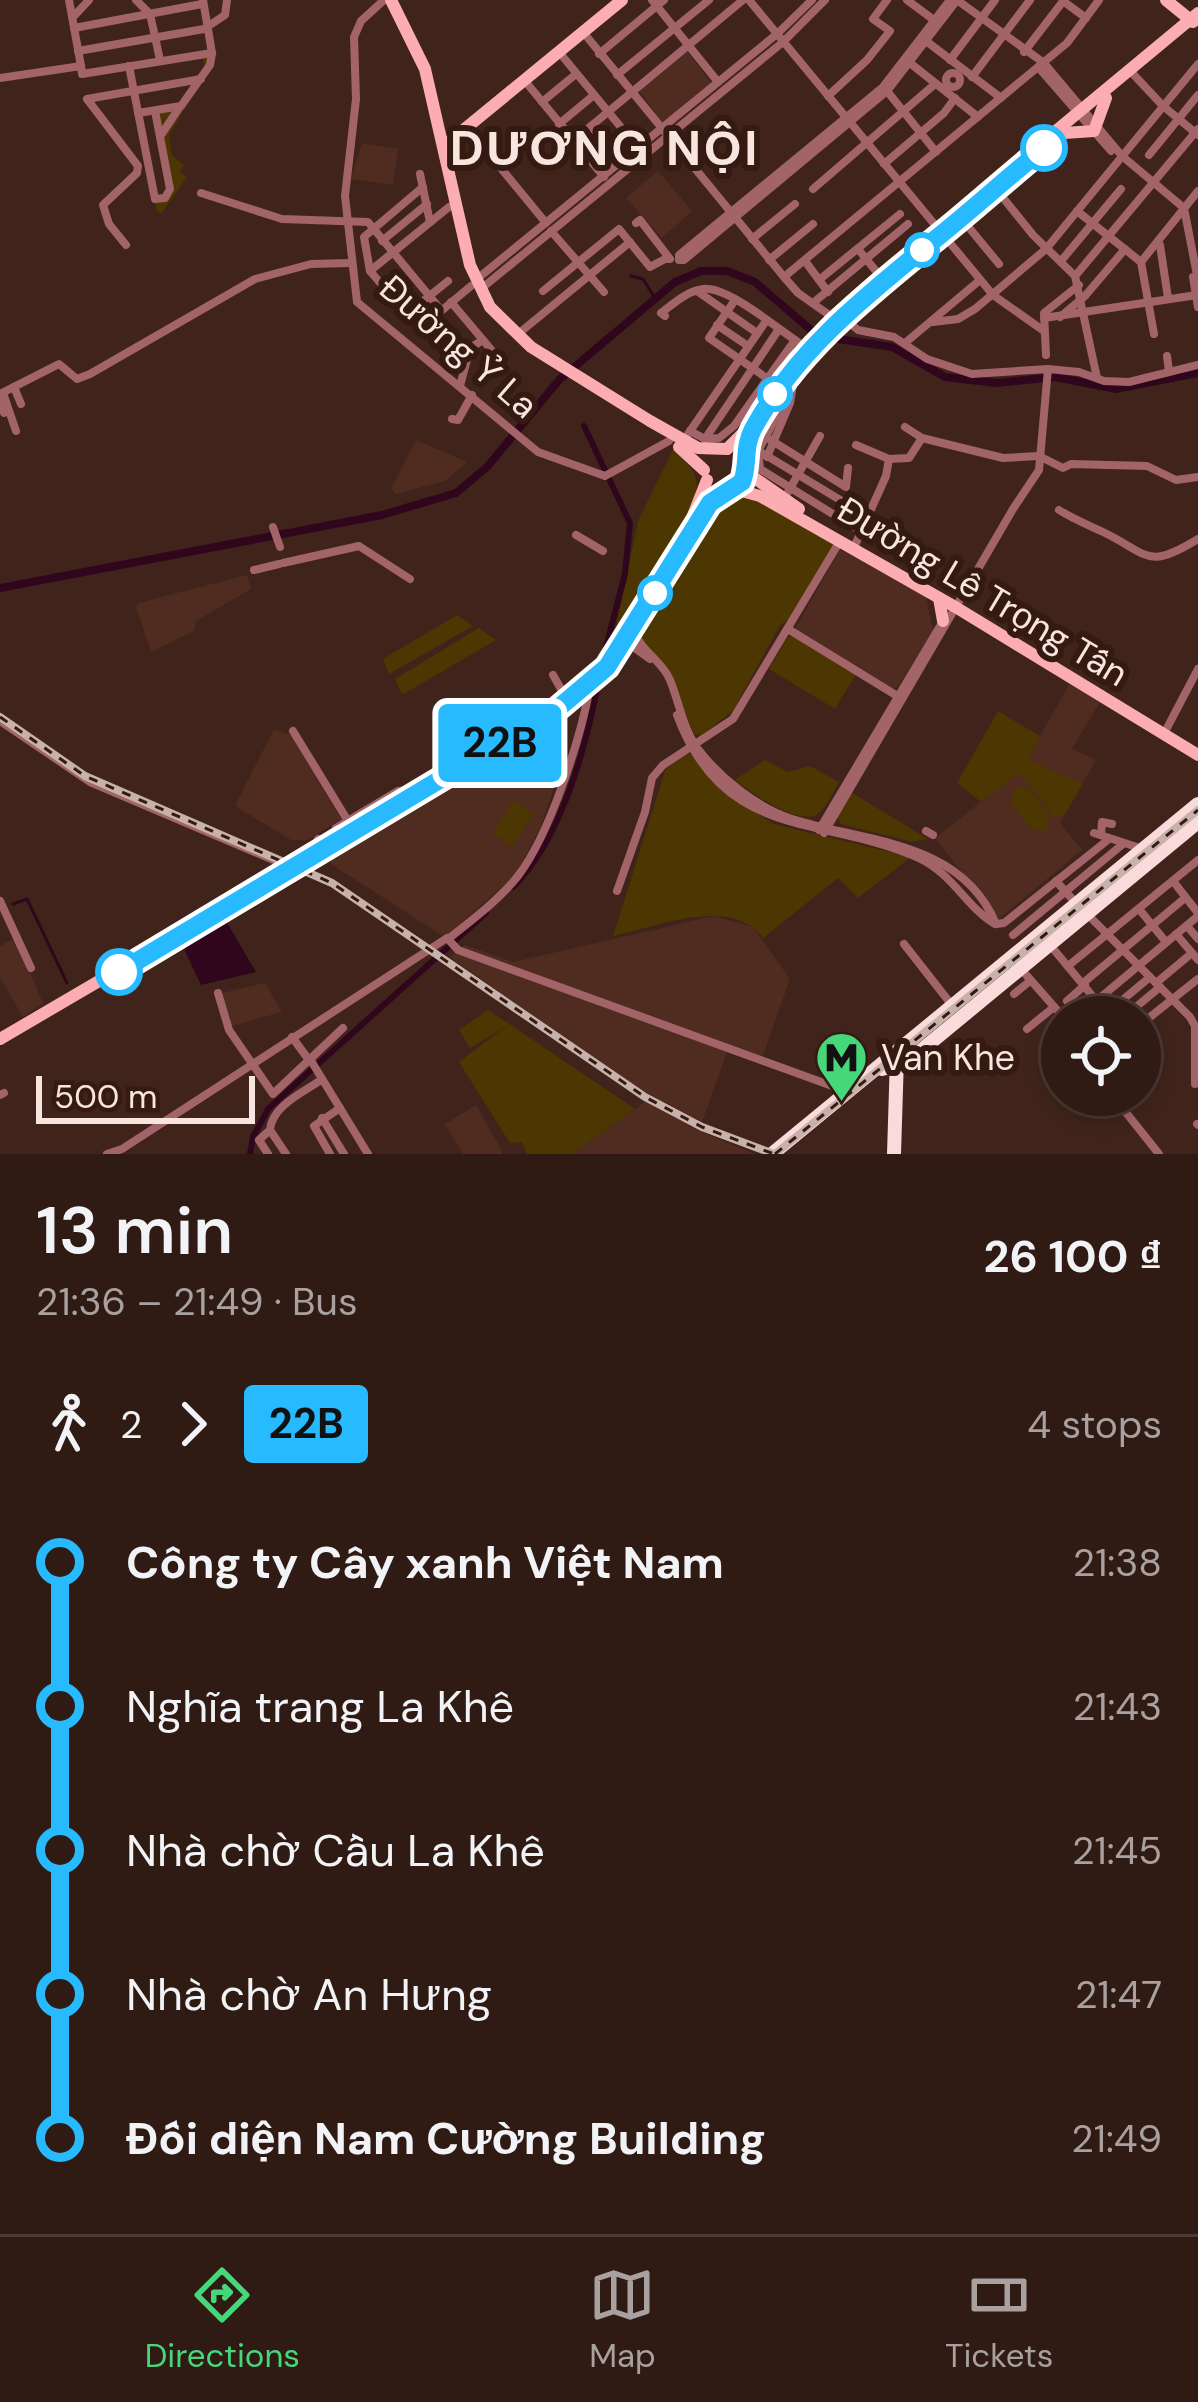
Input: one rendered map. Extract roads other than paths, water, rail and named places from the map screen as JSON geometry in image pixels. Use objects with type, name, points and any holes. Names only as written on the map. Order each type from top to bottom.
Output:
[{"type":"highway","points":[[957,1011],[1025,974],[1076,903],[1198,804]]},
{"type":"highway","points":[[772,1154],[878,1071],[900,1060],[957,1011],[1018,942],[1198,821]]},
{"type":"highway","points":[[894,1154],[900,1060]]},
{"type":"highway","points":[[878,1071],[890,1071],[898,1083]]},
{"type":"main road","points":[[387,0],[425,69],[458,233]]},
{"type":"main road","points":[[387,0],[422,75],[449,207],[475,285],[503,332],[526,354],[557,367]]},
{"type":"main road","points":[[442,140],[523,82],[609,0]]},
{"type":"main road","points":[[553,50],[622,0]]},
{"type":"main road","points":[[1170,1],[1196,18]]},
{"type":"main road","points":[[1170,1],[1172,33]]},
{"type":"main road","points":[[340,830],[447,775],[552,705],[603,662],[710,503],[730,490],[744,466],[753,424],[771,381],[804,345],[1086,119],[1172,33],[1196,18]]},
{"type":"main road","points":[[832,322],[882,274],[998,192],[1086,119],[1196,18]]},
{"type":"main road","points":[[465,124],[506,86]]},
{"type":"main road","points":[[475,285],[490,307],[557,367],[681,438]]},
{"type":"main road","points":[[25,1024],[34,1023],[340,830],[556,710],[590,685],[634,627],[684,540],[702,499],[705,475],[721,450],[778,409],[804,345]]},
{"type":"main road","name":"Đường Lê Trọng Tấn","points":[[681,438],[721,450],[859,537],[955,606],[1198,750]]},
{"type":"main road","name":"Đường Lê Trọng Tấn","points":[[681,438],[715,488],[760,496],[1198,750]]},
{"type":"main road","points":[[946,622],[955,606]]},
{"type":"main road","points":[[946,622],[955,606]]},
{"type":"main road","points":[[0,1039],[165,933],[235,898]]},
{"type":"street","points":[[69,0],[82,74],[212,53]]},
{"type":"street","points":[[74,23],[89,0]]},
{"type":"street","points":[[136,0],[150,14],[160,61]]},
{"type":"street","points":[[78,51],[205,27],[225,15],[226,0]]},
{"type":"street","name":"Đường Ỷ La","points":[[387,0],[361,21],[354,37],[356,99],[345,196],[357,302],[538,452],[610,474],[681,438]]},
{"type":"street","points":[[617,75],[709,0]]},
{"type":"street","points":[[569,139],[746,0],[993,295],[1044,331]]},
{"type":"street","points":[[607,180],[620,163],[664,132],[718,82],[780,38],[812,0]]},
{"type":"street","points":[[428,322],[825,0]]},
{"type":"street","points":[[828,96],[890,32],[873,19],[886,0]]},
{"type":"street","points":[[907,0],[934,20]]},
{"type":"street","points":[[847,120],[886,92],[954,0]]},
{"type":"street","points":[[543,292],[619,229],[650,267],[671,258],[732,215],[883,87],[954,0]]},
{"type":"street","points":[[954,0],[1039,63],[1120,158],[1152,185],[1190,207]]},
{"type":"street","points":[[950,59],[995,0]]},
{"type":"street","points":[[972,76],[1030,0]]},
{"type":"street","points":[[1024,52],[1062,0],[1086,17]]},
{"type":"street","points":[[784,277],[1067,43],[1099,0]]},
{"type":"street","points":[[74,23],[202,2],[211,65],[160,137]]},
{"type":"street","points":[[599,54],[658,2],[718,82]]},
{"type":"street","points":[[583,32],[769,260],[832,322],[905,343],[927,359],[972,374],[1048,371],[1129,382],[1198,365]]},
{"type":"street","points":[[926,41],[959,72],[1000,98]]},
{"type":"street","points":[[553,50],[638,148]]},
{"type":"street","points":[[910,63],[978,117]]},
{"type":"street","points":[[933,322],[960,318],[1046,249],[1198,64]]},
{"type":"street","points":[[0,78],[81,66]]},
{"type":"street","points":[[129,66],[155,199],[170,193],[155,111]]},
{"type":"street","points":[[947,88],[958,84],[959,72]]},
{"type":"street","points":[[542,102],[576,74]]},
{"type":"street","points":[[1046,355],[1044,313],[1077,280],[1197,132],[1162,106],[1134,75]]},
{"type":"street","points":[[126,244],[109,224],[103,205],[137,173],[138,166],[87,99],[202,79]]},
{"type":"street","points":[[523,82],[607,180]]},
{"type":"street","points":[[523,82],[569,139]]},
{"type":"street","points":[[813,189],[935,84]]},
{"type":"street","points":[[886,92],[936,152]]},
{"type":"street","points":[[559,124],[594,95]]},
{"type":"street","points":[[1149,155],[1198,95]]},
{"type":"street","points":[[884,164],[955,98]]},
{"type":"street","points":[[138,113],[181,106]]},
{"type":"street","points":[[465,124],[604,292]]},
{"type":"street","points":[[591,126],[620,163]]},
{"type":"street","points":[[420,174],[430,222]]},
{"type":"street","points":[[423,187],[364,237],[370,271],[407,314],[448,281]]},
{"type":"street","points":[[1060,261],[1121,189]]},
{"type":"street","points":[[944,232],[966,224],[998,192],[1077,280],[1097,378]]},
{"type":"street","points":[[201,194],[283,219],[368,223],[441,310]]},
{"type":"street","points":[[382,241],[427,204]]},
{"type":"street","points":[[752,239],[795,204]]},
{"type":"street","points":[[370,271],[449,207]]},
{"type":"street","points":[[1142,263],[1190,207]]},
{"type":"street","points":[[1142,263],[1190,207]]},
{"type":"street","points":[[1190,207],[1198,280]]},
{"type":"street","points":[[1190,207],[1198,307]]},
{"type":"street","points":[[1077,211],[1142,263],[1154,334]]},
{"type":"street","points":[[819,280],[899,214]]},
{"type":"street","points":[[640,220],[671,258],[636,223],[640,220]]},
{"type":"street","points":[[769,260],[813,224]]},
{"type":"street","points":[[812,303],[908,224]]},
{"type":"street","points":[[966,224],[999,264]]},
{"type":"street","points":[[517,334],[630,242]]},
{"type":"street","points":[[1160,244],[1168,298]]},
{"type":"street","points":[[860,247],[882,274]]},
{"type":"street","points":[[1059,317],[1083,298],[1125,249]]},
{"type":"street","points":[[805,261],[828,292]]},
{"type":"street","points":[[1,396],[59,364],[77,379],[168,332],[255,278],[311,264],[351,263]]},
{"type":"street","points":[[905,343],[980,280]]},
{"type":"street","points":[[665,316],[661,313],[706,288],[734,300],[804,345]]},
{"type":"street","points":[[697,291],[757,333]]},
{"type":"street","points":[[1044,318],[1197,294]]},
{"type":"street","points":[[734,300],[709,338],[771,381]]},
{"type":"street","points":[[451,302],[494,353]]},
{"type":"street","points":[[681,438],[766,320]]},
{"type":"street","points":[[717,325],[748,346]]},
{"type":"street","points":[[705,440],[779,329]]},
{"type":"street","points":[[460,386],[470,348],[483,340]]},
{"type":"street","points":[[1166,356],[1169,371]]},
{"type":"street","points":[[955,606],[1012,509],[1036,479],[1048,371]]},
{"type":"street","points":[[14,387],[21,404]]},
{"type":"street","points":[[715,394],[775,442],[846,487],[848,469]]},
{"type":"street","points":[[452,419],[458,420],[472,395]]},
{"type":"street","points":[[1,396],[4,412]]},
{"type":"street","points":[[1,396],[16,431]]},
{"type":"street","points":[[767,457],[775,442],[778,409]]},
{"type":"street","points":[[681,438],[705,440],[753,424]]},
{"type":"street","points":[[753,424],[760,470],[787,495],[820,436]]},
{"type":"street","points":[[905,427],[922,438],[1003,458],[1040,456],[1063,468],[1071,464],[1147,466],[1176,480],[1198,477]]},
{"type":"street","points":[[856,445],[889,459],[909,458],[922,438]]},
{"type":"street","points":[[758,451],[880,524]]},
{"type":"street","points":[[859,537],[889,459]]},
{"type":"street","points":[[1059,510],[1116,539],[1138,556],[1171,556],[1198,539]]},
{"type":"street","points":[[273,527],[280,548]]},
{"type":"street","points":[[576,536],[603,551]]},
{"type":"street","points":[[617,891],[652,778],[663,765],[733,718],[840,542]]},
{"type":"street","points":[[254,570],[359,546],[410,579]]},
{"type":"street","points":[[822,829],[946,622]]},
{"type":"street","points":[[634,627],[636,639],[668,676],[692,747]]},
{"type":"street","points":[[788,629],[900,698]]},
{"type":"street","points":[[620,648],[632,646],[658,668],[692,747],[744,794],[822,829],[904,845],[955,873],[1018,942]]},
{"type":"street","points":[[1167,728],[1194,690],[1197,672]]},
{"type":"street","points":[[553,675],[561,688]]},
{"type":"street","points":[[107,1154],[122,1149],[292,1037],[451,942],[518,876],[543,832],[580,731],[590,685]]},
{"type":"street","points":[[0,721],[90,782],[297,870],[284,879]]},
{"type":"street","points":[[292,731],[340,830],[338,847]]},
{"type":"street","points":[[340,830],[318,839],[327,854],[447,775]]},
{"type":"street","points":[[1000,924],[1056,881],[1101,836],[1143,849]]},
{"type":"street","points":[[1076,903],[1123,844]]},
{"type":"street","points":[[262,872],[280,861]]},
{"type":"street","points":[[1068,966],[1172,881],[1196,867]]},
{"type":"street","points":[[1056,881],[1194,1018],[1195,1084]]},
{"type":"street","points":[[1101,996],[1198,914],[1172,881]]},
{"type":"street","points":[[1072,996],[1185,898]]},
{"type":"street","points":[[0,901],[31,968]]},
{"type":"street","points":[[1138,909],[1166,942]]},
{"type":"street","points":[[1186,926],[1198,939]]},
{"type":"street","points":[[1135,996],[1195,957],[1176,934]]},
{"type":"street","points":[[451,942],[857,1089]]},
{"type":"street","points":[[904,944],[957,1011]]},
{"type":"street","points":[[1049,944],[1093,996]]},
{"type":"street","points":[[1014,994],[1025,974],[1045,996]]},
{"type":"street","points":[[1161,1009],[1198,979]]},
{"type":"street","points":[[1143,996],[1155,982]]},
{"type":"street","points":[[218,993],[229,1030],[273,1094],[313,1067]]},
{"type":"street","points":[[1028,1029],[1041,1018]]},
{"type":"street","points":[[286,1154],[269,1123],[343,1028]]},
{"type":"street","points":[[292,1037],[368,1154]]},
{"type":"street","points":[[340,1108],[322,1118],[338,1153],[359,1139]]},
{"type":"street","points":[[1129,1116],[1159,1154]]},
{"type":"street","points":[[266,1154],[259,1140],[270,1130]]},
{"type":"waterway","points":[[0,588],[382,515],[456,493],[487,467],[559,380],[675,282],[701,271],[727,271],[755,282],[818,336],[892,347],[945,377],[997,383],[1055,377],[1116,389],[1198,373]]},
{"type":"waterway","points":[[631,276],[643,279],[656,300]]},
{"type":"waterway","points":[[584,426],[630,523],[625,574],[606,647]]},
{"type":"waterway","points":[[513,887],[558,819],[578,764],[598,683]]},
{"type":"waterway","points":[[13,904],[27,899],[67,983]]},
{"type":"waterway","points":[[250,1154],[268,1109],[486,913]]},
{"type":"railway","points":[[0,717],[85,776],[332,883],[645,1097],[702,1127],[774,1154]]},
{"type":"railway","points":[[775,1154],[1198,810]]},
{"type":"place","name":"Van Khe","points":[[842,1103]]},
{"type":"district","name":"DƯƠNG NỘI","points":[[605,148]]}]
